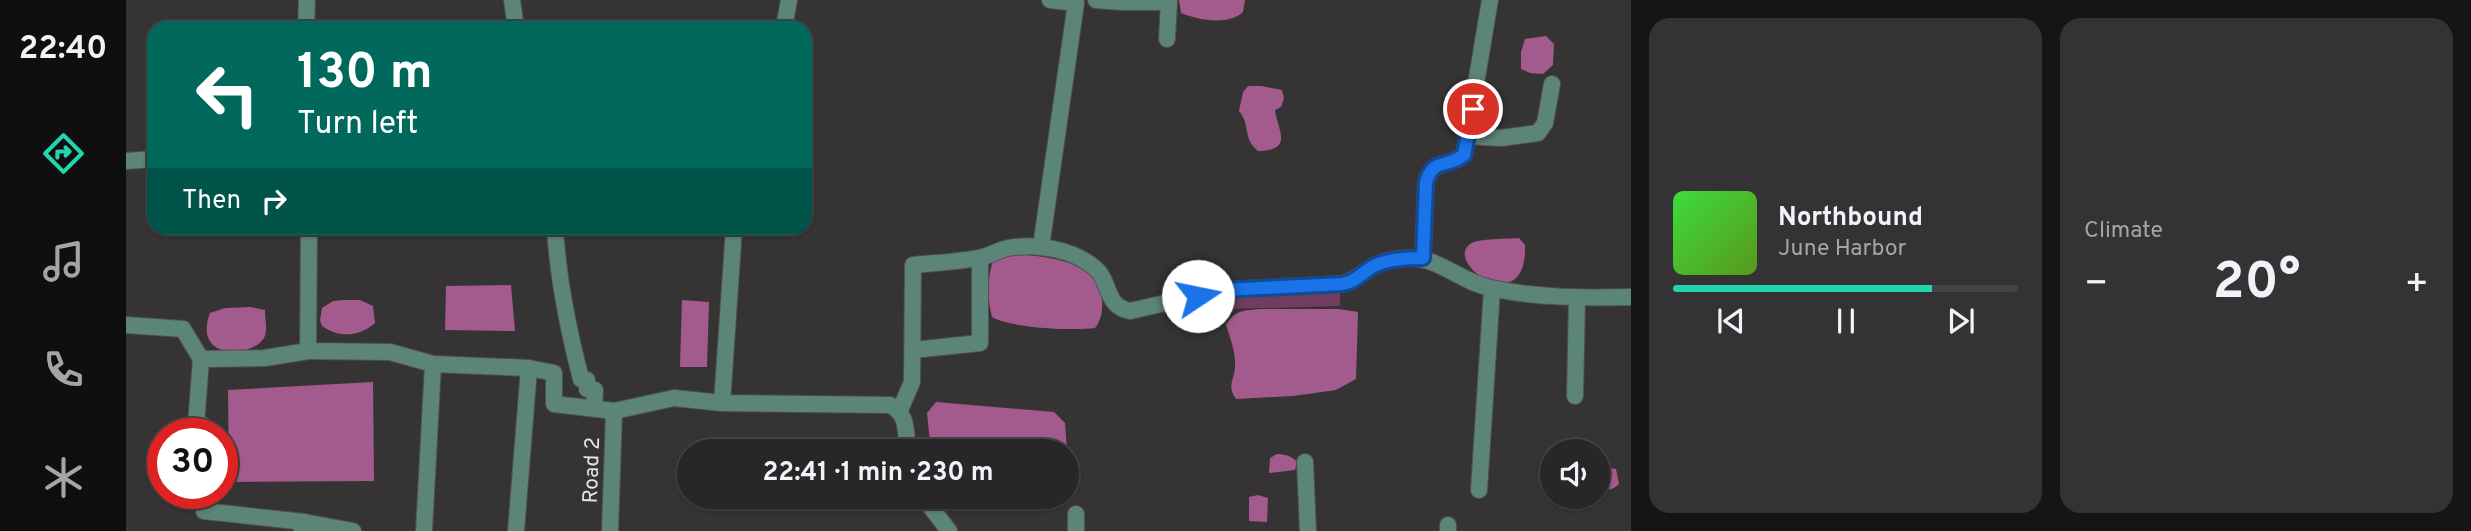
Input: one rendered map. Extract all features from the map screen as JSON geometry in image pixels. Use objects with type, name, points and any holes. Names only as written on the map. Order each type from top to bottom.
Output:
[{"type":"street","points":[[306,21],[307,0]]},
{"type":"street","points":[[512,0],[515,21]]},
{"type":"street","points":[[785,21],[789,0]]},
{"type":"street","points":[[1041,247],[1077,1],[1050,0]]},
{"type":"street","points":[[1096,0],[1169,2],[1167,39]]},
{"type":"street","points":[[1423,258],[1426,182],[1430,171],[1436,166],[1456,161],[1464,155],[1490,0]]},
{"type":"street","points":[[1468,136],[1501,138],[1538,133],[1545,123],[1552,84]]},
{"type":"street","points":[[126,161],[147,160]]},
{"type":"street","points":[[308,351],[309,235]]},
{"type":"street","points":[[556,235],[558,268],[575,353],[581,379],[587,380],[587,389],[595,390],[594,407]]},
{"type":"street","points":[[722,403],[734,235]]},
{"type":"street","points":[[900,410],[912,382],[913,265],[980,258],[1008,248],[1041,247],[1075,255],[1097,269],[1111,298],[1121,309],[1130,312],[1223,290],[1353,282],[1374,266],[1403,258],[1423,258],[1472,283],[1492,289],[1577,298],[1631,298]]},
{"type":"street","points":[[914,350],[980,343],[980,258]]},
{"type":"street","points":[[1479,490],[1492,289]]},
{"type":"street","points":[[1575,396],[1577,298]]},
{"type":"street","points":[[126,325],[183,329],[201,359],[197,418]]},
{"type":"street","points":[[201,359],[265,358],[308,351],[390,352],[433,363],[529,368],[554,373],[554,404],[614,411],[674,398],[722,403],[890,405],[900,410],[904,417],[907,439]]},
{"type":"street","points":[[424,531],[433,363]]},
{"type":"street","points":[[516,531],[529,368]]},
{"type":"street","name":"Road 2","points":[[610,531],[614,411]]},
{"type":"street","points":[[1305,462],[1308,531]]},
{"type":"street","points":[[204,509],[303,526],[353,531]]},
{"type":"street","points":[[932,509],[949,531]]},
{"type":"street","points":[[1076,514],[1076,531]]},
{"type":"shaded area","points":[[1179,0],[1245,0],[1243,12],[1237,16],[1213,20],[1181,13]]},
{"type":"shaded area","points":[[1546,36],[1554,44],[1553,65],[1543,74],[1521,69],[1521,52],[1525,39]]},
{"type":"shaded area","points":[[1248,86],[1282,90],[1284,98],[1281,107],[1275,110],[1280,143],[1269,150],[1258,151],[1253,146],[1239,111],[1243,92]]},
{"type":"shaded area","points":[[1519,238],[1525,245],[1522,268],[1514,280],[1502,283],[1489,280],[1476,273],[1468,263],[1465,253],[1474,242]]},
{"type":"shaded area","points":[[1007,254],[1052,259],[1095,274],[1100,288],[1102,309],[1095,328],[1042,328],[1013,324],[992,317],[988,287],[990,272],[994,257]]},
{"type":"shaded area","points":[[511,285],[515,331],[445,330],[446,286]]},
{"type":"shaded area","points":[[1340,286],[1340,306],[1228,309],[1228,292]]},
{"type":"shaded area","points":[[360,300],[373,306],[375,323],[362,331],[349,334],[335,333],[322,326],[322,308],[333,301]]},
{"type":"shaded area","points":[[682,300],[709,302],[707,367],[680,367]]},
{"type":"shaded area","points":[[250,307],[265,310],[265,335],[257,345],[237,352],[226,351],[209,340],[207,329],[210,313],[225,308]]},
{"type":"shaded area","points":[[1261,309],[1339,309],[1358,312],[1356,379],[1336,390],[1293,396],[1236,399],[1231,386],[1235,356],[1226,325],[1237,313]]},
{"type":"shaded area","points":[[373,382],[374,481],[238,482],[238,418],[228,418],[228,390]]},
{"type":"shaded area","points":[[936,402],[1054,412],[1065,423],[1066,439],[930,439],[927,413]]},
{"type":"shaded area","points":[[1277,454],[1295,460],[1295,470],[1269,473],[1270,458]]},
{"type":"shaded area","points":[[1610,468],[1616,469],[1619,484],[1610,489]]},
{"type":"shaded area","points":[[1258,495],[1268,498],[1267,522],[1249,521],[1249,497]]},
{"type":"route","points":[[1198,296],[1223,290],[1342,284],[1353,282],[1374,266],[1403,258],[1423,258],[1426,182],[1430,171],[1436,166],[1456,161],[1464,155],[1473,109]]}]
